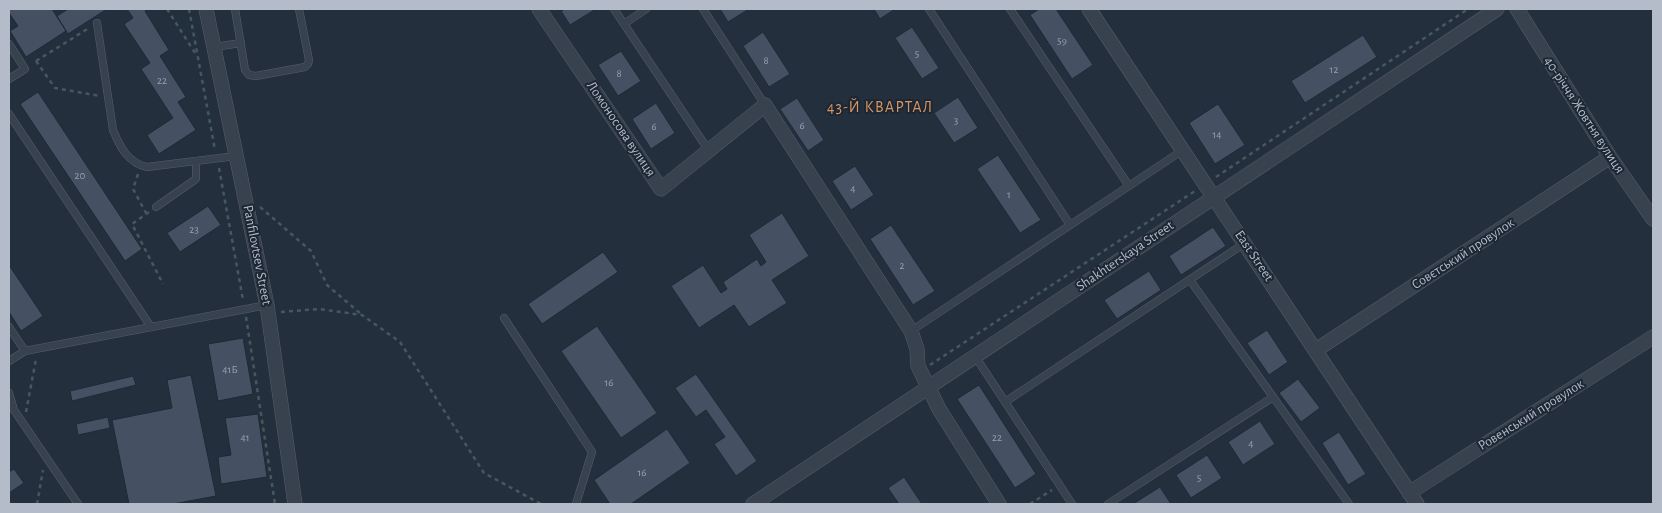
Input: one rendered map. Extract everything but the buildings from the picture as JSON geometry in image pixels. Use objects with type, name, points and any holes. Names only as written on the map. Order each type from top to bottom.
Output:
[{"type":"street","name":"Panfilovtsev Street","points":[[206,9],[268,309],[295,504]]},
{"type":"street","name":"Ломоносова вулиця","points":[[539,9],[661,189],[766,105]]},
{"type":"street","name":"East Street","points":[[1089,9],[1413,498]]},
{"type":"street","name":"Shakhterskaya Street","points":[[753,504],[1497,9]]},
{"type":"street","name":"40-річчя Жовтня вулиця","points":[[1517,9],[1610,157],[1653,219]]},
{"type":"street","points":[[766,105],[911,331],[917,349],[918,366],[928,388],[939,409],[999,504]]},
{"type":"street","name":"Совєтський провулок","points":[[1316,350],[1610,157]]},
{"type":"street","name":"Ровенський провулок","points":[[1413,498],[1653,337]]},
{"type":"lane","points":[[235,9],[245,70],[249,75],[256,76],[305,67],[308,64],[309,60],[299,9]]},
{"type":"lane","points":[[614,9],[709,151]]},
{"type":"lane","points":[[624,24],[646,9]]},
{"type":"lane","points":[[703,9],[766,105]]},
{"type":"lane","points":[[929,9],[1070,225]]},
{"type":"lane","points":[[1010,9],[1129,186]]},
{"type":"lane","points":[[96,23],[113,130],[127,156],[137,165],[146,167],[236,156]]},
{"type":"lane","points":[[214,47],[241,43]]},
{"type":"lane","points":[[9,44],[25,69],[9,79]]},
{"type":"lane","points":[[9,114],[151,326]]},
{"type":"lane","points":[[911,331],[1183,150]]},
{"type":"lane","points":[[156,206],[196,179],[196,161]]},
{"type":"lane","points":[[1005,402],[1245,243]]},
{"type":"lane","points":[[1190,280],[1349,504]]},
{"type":"lane","points":[[9,361],[25,351],[245,309],[268,309]]},
{"type":"lane","points":[[504,318],[592,452],[576,504]]},
{"type":"lane","points":[[9,327],[25,351]]},
{"type":"lane","points":[[976,356],[1072,504]]},
{"type":"lane","points":[[9,393],[14,410],[78,504]]},
{"type":"lane","points":[[1108,504],[1273,397]]},
{"type":"path","points":[[167,9],[198,57]]},
{"type":"path","points":[[189,9],[245,309],[275,504]]},
{"type":"path","points":[[25,69],[96,23]]},
{"type":"path","points":[[36,61],[55,88],[108,98]]},
{"type":"path","points":[[141,166],[133,190],[146,214]]},
{"type":"path","points":[[244,194],[311,251],[327,285],[362,315],[400,342],[484,473],[540,504]]},
{"type":"path","points":[[156,206],[132,224],[163,284]]},
{"type":"path","points":[[268,309],[319,309],[362,315]]},
{"type":"path","points":[[24,424],[34,367],[40,348]]},
{"type":"path","points":[[37,504],[45,456]]},
{"type":"path","points":[[1030,504],[1059,485]]},
{"type":"district","name":"43-Й КВАРТАЛ","points":[[880,107]]}]
